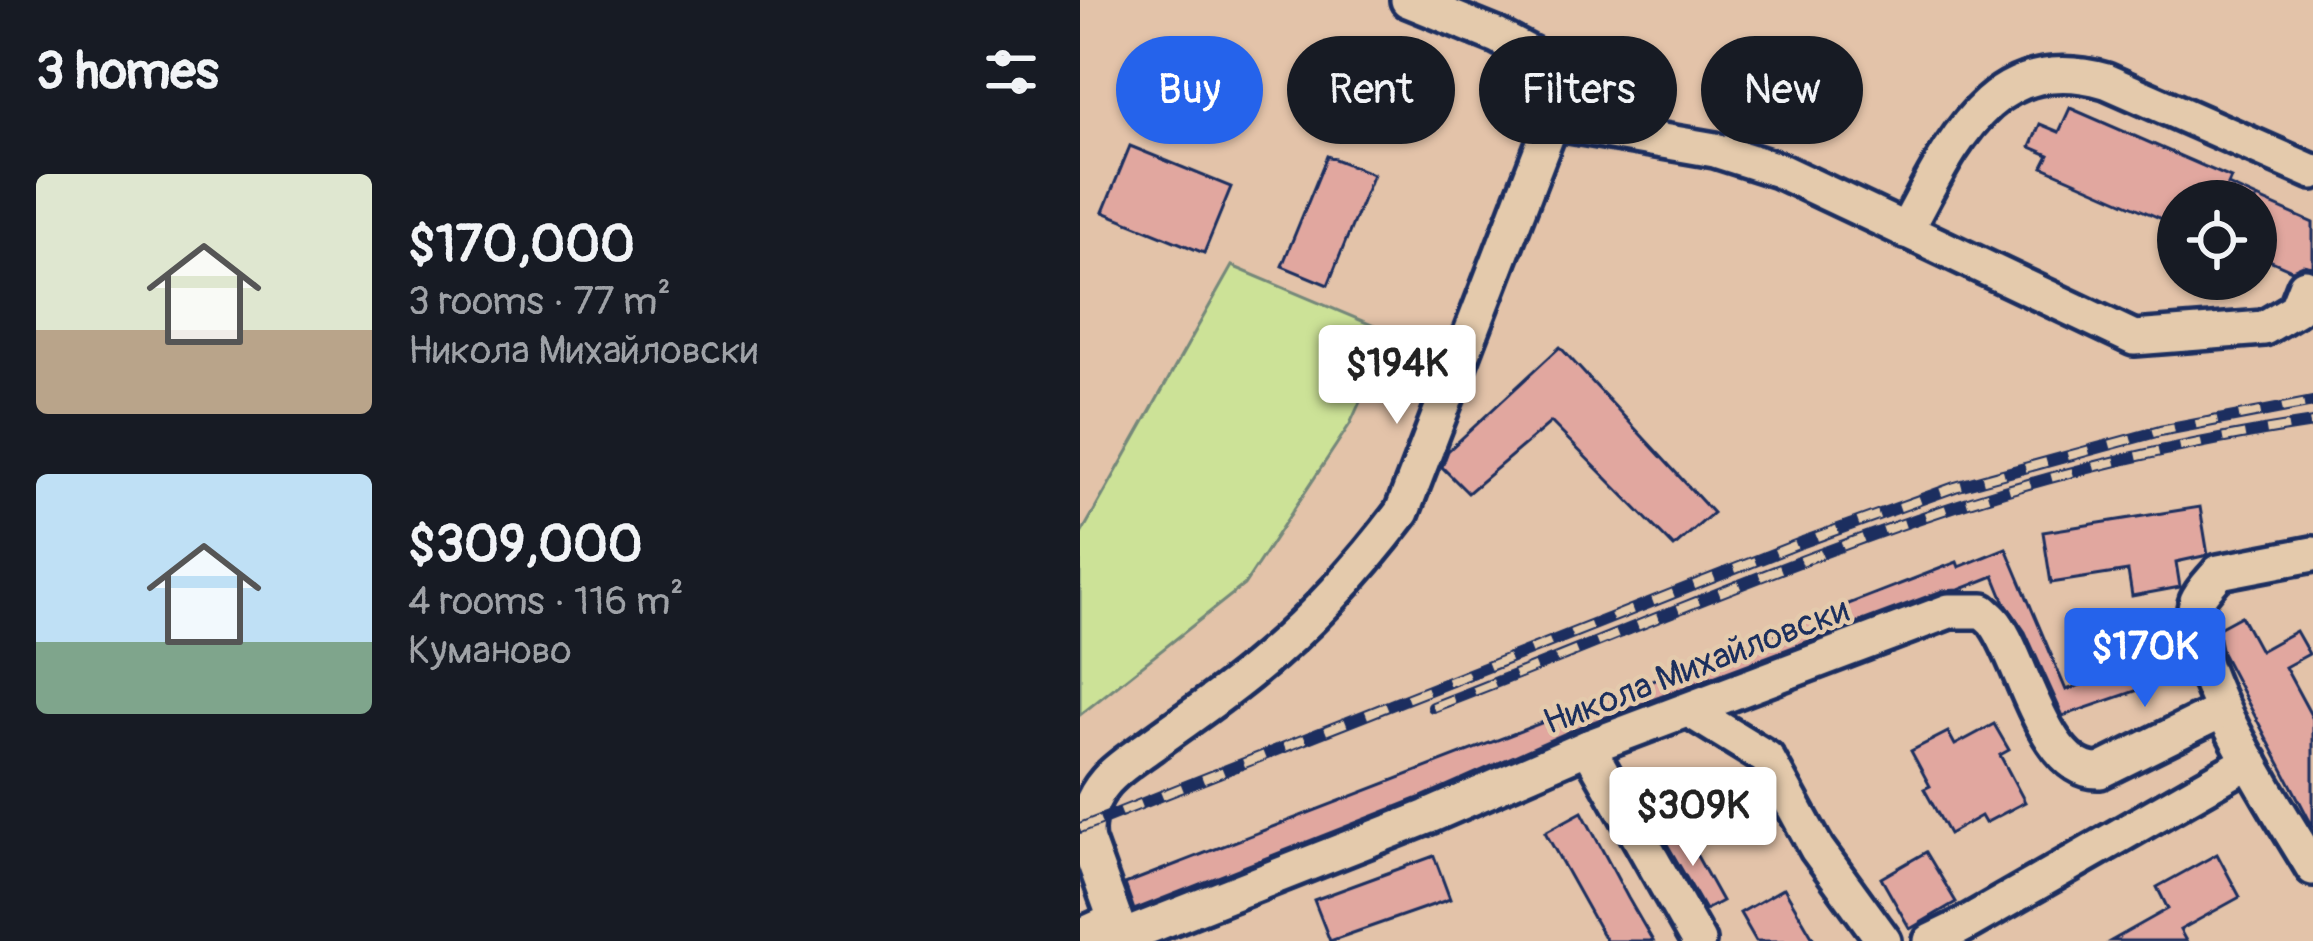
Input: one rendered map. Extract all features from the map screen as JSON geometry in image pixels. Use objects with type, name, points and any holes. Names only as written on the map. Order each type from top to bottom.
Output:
[{"type":"street","points":[[1410,0],[1497,36]]},
{"type":"street","points":[[1905,231],[1956,140],[1978,112],[2000,92],[2054,75],[2083,74],[2106,80],[2313,172]]},
{"type":"street","points":[[1677,143],[1778,170],[2134,338],[2264,328],[2296,309],[2305,286]]},
{"type":"street","points":[[1120,933],[1087,841],[1084,826],[1091,806],[1104,783],[1125,764],[1254,670],[1315,616],[1402,512],[1544,144]]},
{"type":"street","points":[[2313,554],[2219,572],[2197,602],[2196,640],[2221,711],[2313,868]]},
{"type":"street","name":"Никола Михайловски","points":[[1080,935],[1120,933],[1427,818],[1588,748],[1948,611],[1983,611],[1996,624],[2043,723],[2074,765],[2086,772],[2100,771],[2221,711]]},
{"type":"street","points":[[1689,710],[1767,758],[1817,849],[1884,941]]},
{"type":"street","points":[[1588,748],[1698,941]]},
{"type":"street","points":[[1930,941],[2250,760]]},
{"type":"green space","points":[[1232,266],[1391,333],[1350,424],[1244,585],[1080,715],[1080,536]]},
{"type":"building","points":[[2070,108],[2231,178],[2157,180],[2157,217],[2043,167],[2049,155],[2030,147],[2040,124],[2059,132]]},
{"type":"building","points":[[1130,146],[1231,187],[1204,253],[1103,212]]},
{"type":"building","points":[[1327,156],[1373,174],[1328,285],[1282,266]]},
{"type":"building","points":[[2277,207],[2313,223],[2313,267],[2292,270],[2277,263]]},
{"type":"building","points":[[1560,347],[1713,513],[1674,547],[1551,422],[1468,493],[1442,467],[1448,451]]},
{"type":"building","points":[[2200,507],[2208,555],[2176,562],[2180,587],[2132,596],[2128,571],[2051,583],[2043,532]]},
{"type":"building","points":[[2006,548],[2066,690],[2179,651],[2185,674],[2063,716],[1994,576],[1959,590],[1942,591],[1580,727],[1419,798],[1134,910],[1125,884],[1957,562],[1959,567]]},
{"type":"building","points":[[2241,616],[2260,651],[2296,631],[2309,654],[2285,667],[2313,719],[2313,827],[2222,653],[2217,629]]},
{"type":"building","points":[[1994,724],[2009,750],[2000,755],[2025,802],[1985,823],[1981,816],[1949,834],[1924,789],[1930,786],[1911,751],[1948,732],[1955,745]]},
{"type":"building","points":[[1582,812],[1653,941],[1606,941],[1545,832]]},
{"type":"building","points":[[1682,829],[1722,901],[1705,910],[1664,839]]},
{"type":"building","points":[[1926,852],[1956,902],[1910,929],[1881,878]]},
{"type":"building","points":[[2217,854],[2240,897],[2180,930],[2186,941],[2111,941],[2168,909],[2157,887]]},
{"type":"building","points":[[1434,856],[1450,899],[1330,941],[1314,900]]},
{"type":"building","points":[[1784,888],[1815,941],[1756,941],[1740,913]]},
{"type":"railway","points":[[1080,828],[1803,542],[1955,487],[2160,431],[2313,402]]},
{"type":"railway","points":[[1433,707],[1760,577],[1959,505],[2134,457],[2313,423]]}]
